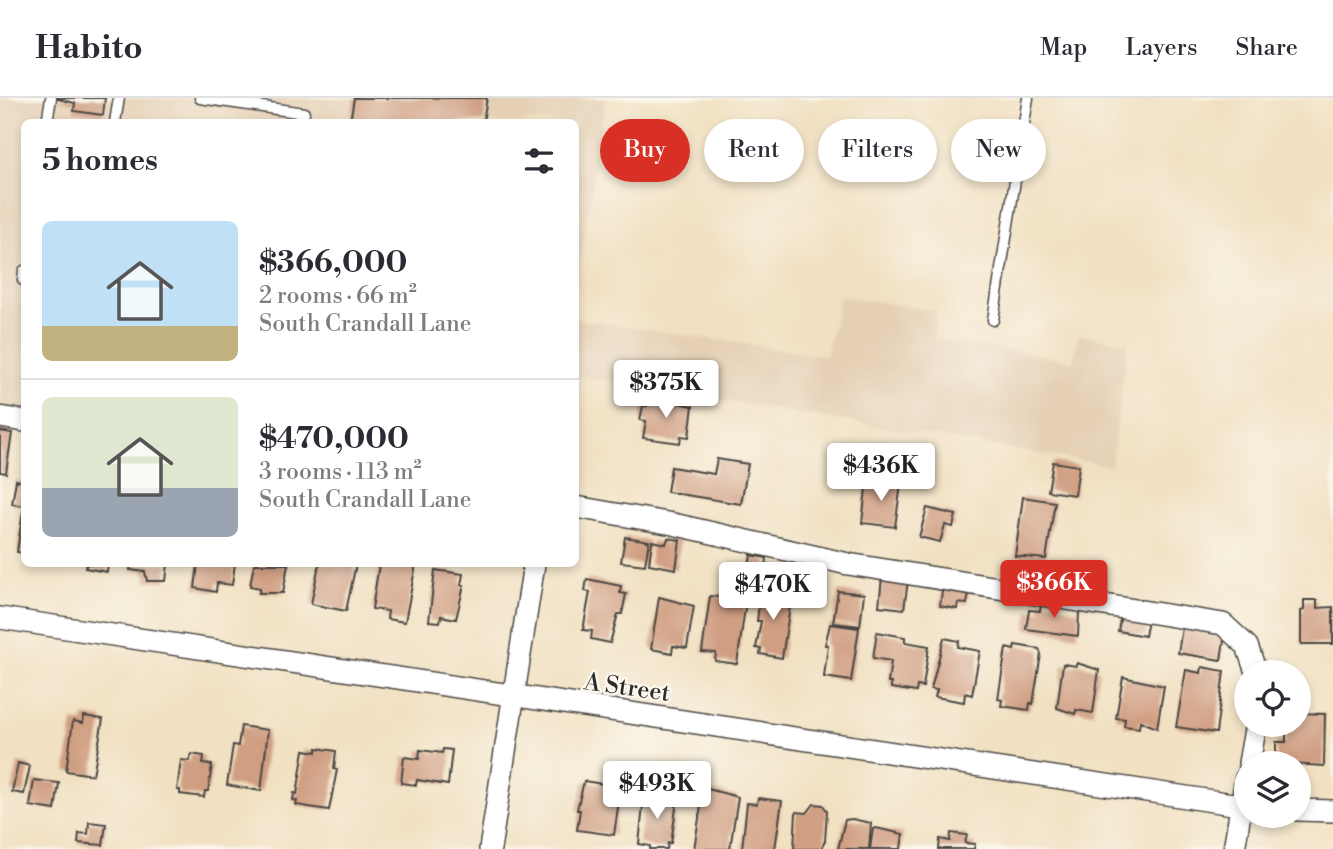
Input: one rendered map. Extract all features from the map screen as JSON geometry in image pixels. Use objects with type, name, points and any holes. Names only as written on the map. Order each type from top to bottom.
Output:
[{"type":"street","points":[[0,417],[21,420]]},
{"type":"street","points":[[579,508],[673,524],[848,564],[1223,624],[1247,646],[1252,660]]},
{"type":"street","points":[[491,849],[534,567]]},
{"type":"street","name":"A Street","points":[[0,618],[513,698],[1234,805]]},
{"type":"street","points":[[1311,810],[1333,811]]},
{"type":"street","points":[[1234,849],[1238,828]]},
{"type":"lane","points":[[48,119],[51,98]]},
{"type":"lane","points":[[116,119],[119,98]]},
{"type":"lane","points":[[200,98],[304,113]]},
{"type":"lane","points":[[993,320],[1028,98]]},
{"type":"shaded area","points":[[0,98],[606,98],[603,119],[600,119],[600,136],[579,269],[579,119],[21,119],[21,420],[0,417]]},
{"type":"shaded area","points":[[840,296],[937,311],[933,338],[1073,361],[1078,335],[1128,343],[1111,466],[579,377],[579,319],[826,356]]},
{"type":"building","points":[[53,98],[105,98],[103,115],[74,111],[75,103]]},
{"type":"building","points":[[354,98],[487,98],[484,119],[350,119]]},
{"type":"building","points":[[648,397],[693,406],[689,437],[681,436],[680,443],[643,438],[646,421],[640,420]]},
{"type":"building","points":[[0,431],[12,433],[6,473],[0,472]]},
{"type":"building","points":[[717,459],[748,464],[741,504],[667,492],[671,467],[714,474]]},
{"type":"building","points":[[1053,462],[1079,466],[1075,495],[1048,491]]},
{"type":"building","points":[[16,480],[21,481],[21,506],[12,504]]},
{"type":"building","points":[[867,480],[901,484],[895,527],[862,523]]},
{"type":"building","points":[[1023,497],[1055,502],[1046,559],[1015,556]]},
{"type":"building","points":[[927,508],[956,515],[953,527],[945,525],[940,542],[919,537]]},
{"type":"building","points":[[21,525],[21,553],[17,552]]},
{"type":"building","points":[[625,537],[649,541],[645,565],[621,562]]},
{"type":"building","points":[[668,538],[680,540],[676,569],[649,564],[652,541],[666,544]]},
{"type":"building","points":[[751,555],[767,558],[764,582],[747,579]]},
{"type":"building","points":[[801,562],[826,566],[822,585],[797,581]]},
{"type":"building","points":[[86,567],[108,567],[107,572]]},
{"type":"building","points":[[130,567],[168,567],[166,581],[147,581],[145,572],[130,570]]},
{"type":"building","points":[[198,567],[235,567],[232,585],[217,583],[216,592],[195,588]]},
{"type":"building","points":[[253,567],[287,567],[283,593],[259,593],[260,588],[250,586]]},
{"type":"building","points":[[318,567],[355,567],[346,611],[311,604]]},
{"type":"building","points":[[379,567],[415,567],[405,622],[387,619],[388,611],[372,609]]},
{"type":"building","points":[[435,570],[463,574],[461,585],[464,585],[456,619],[441,616],[440,622],[429,621]]},
{"type":"building","points":[[882,577],[908,581],[904,609],[879,606]]},
{"type":"building","points":[[587,579],[621,586],[620,593],[626,594],[622,614],[618,614],[610,643],[591,639],[592,631],[583,630],[590,592],[585,591]]},
{"type":"building","points":[[769,582],[785,585],[782,599],[791,600],[782,658],[760,654],[761,649],[756,648],[761,621],[757,621],[759,605],[765,606]]},
{"type":"building","points":[[943,584],[970,588],[967,604],[958,603],[957,609],[940,606]]},
{"type":"building","points":[[838,591],[864,594],[860,626],[833,623]]},
{"type":"building","points":[[721,593],[731,594],[730,599],[746,601],[737,664],[715,661],[716,653],[702,652],[710,596],[720,597]]},
{"type":"building","points":[[659,597],[694,606],[687,648],[673,646],[672,653],[651,649]]},
{"type":"building","points":[[1042,600],[1079,611],[1078,636],[1026,629],[1029,610],[1040,611]]},
{"type":"building","points":[[1304,600],[1317,600],[1317,608],[1333,607],[1333,644],[1301,644],[1301,611],[1304,610]]},
{"type":"building","points":[[1121,615],[1148,620],[1145,636],[1118,631]]},
{"type":"building","points":[[830,624],[859,628],[851,681],[824,677],[828,645],[825,645]]},
{"type":"building","points":[[1182,628],[1225,634],[1221,660],[1178,653]]},
{"type":"building","points":[[877,632],[905,637],[905,642],[929,646],[923,687],[917,686],[916,692],[891,688],[891,683],[888,683],[891,661],[873,658]]},
{"type":"building","points":[[944,638],[959,641],[958,647],[980,651],[972,695],[965,693],[964,702],[935,697],[937,690],[931,689]]},
{"type":"building","points":[[1015,645],[1039,649],[1041,654],[1033,704],[1030,703],[1029,710],[1001,706],[1002,700],[998,699],[1006,648],[1014,650]]},
{"type":"building","points":[[1077,663],[1099,670],[1093,713],[1076,710],[1075,714],[1057,708],[1063,664],[1076,666]]},
{"type":"building","points":[[1202,667],[1224,671],[1216,733],[1176,727],[1186,670],[1201,673]]},
{"type":"building","points":[[1123,677],[1164,686],[1157,728],[1140,721],[1139,728],[1124,726],[1125,719],[1116,718]]},
{"type":"building","points":[[1311,713],[1325,714],[1324,766],[1311,765],[1311,751],[1276,751],[1276,742],[1286,742],[1286,737],[1311,737]]},
{"type":"building","points":[[84,716],[103,719],[93,775],[66,771],[73,721],[83,723]]},
{"type":"building","points":[[241,726],[268,730],[261,791],[227,785],[233,745],[238,746]]},
{"type":"building","points":[[317,748],[336,751],[334,769],[337,770],[329,810],[296,805],[297,801],[293,800],[294,793],[297,794],[304,750],[317,752]]},
{"type":"building","points":[[443,749],[452,750],[448,785],[417,780],[416,785],[401,783],[404,757],[419,759],[420,750],[442,753]]},
{"type":"building","points":[[191,754],[204,756],[203,764],[212,765],[208,791],[205,791],[204,797],[180,794],[180,790],[177,790],[181,760],[190,761]]},
{"type":"building","points":[[18,763],[30,766],[24,794],[12,792]]},
{"type":"building","points":[[34,780],[59,783],[55,810],[30,806]]},
{"type":"building","points":[[584,781],[621,787],[614,835],[577,830],[580,810],[577,810]]},
{"type":"building","points":[[704,788],[738,797],[730,849],[694,849]]},
{"type":"building","points":[[648,789],[663,791],[662,798],[677,801],[671,843],[668,843],[667,849],[650,849],[650,846],[639,844],[644,796],[647,796]]},
{"type":"building","points":[[758,798],[782,801],[775,849],[742,849],[747,803],[757,804]]},
{"type":"building","points":[[814,804],[823,805],[827,811],[825,841],[821,849],[794,849],[796,812],[807,813]]},
{"type":"building","points":[[845,820],[871,823],[869,849],[838,849]]},
{"type":"building","points":[[89,822],[106,824],[103,845],[78,843],[79,833],[88,834]]},
{"type":"building","points":[[873,829],[903,834],[901,849],[870,849]]},
{"type":"building","points":[[951,833],[967,835],[965,843],[975,844],[974,849],[939,849],[940,839],[950,841]]}]
